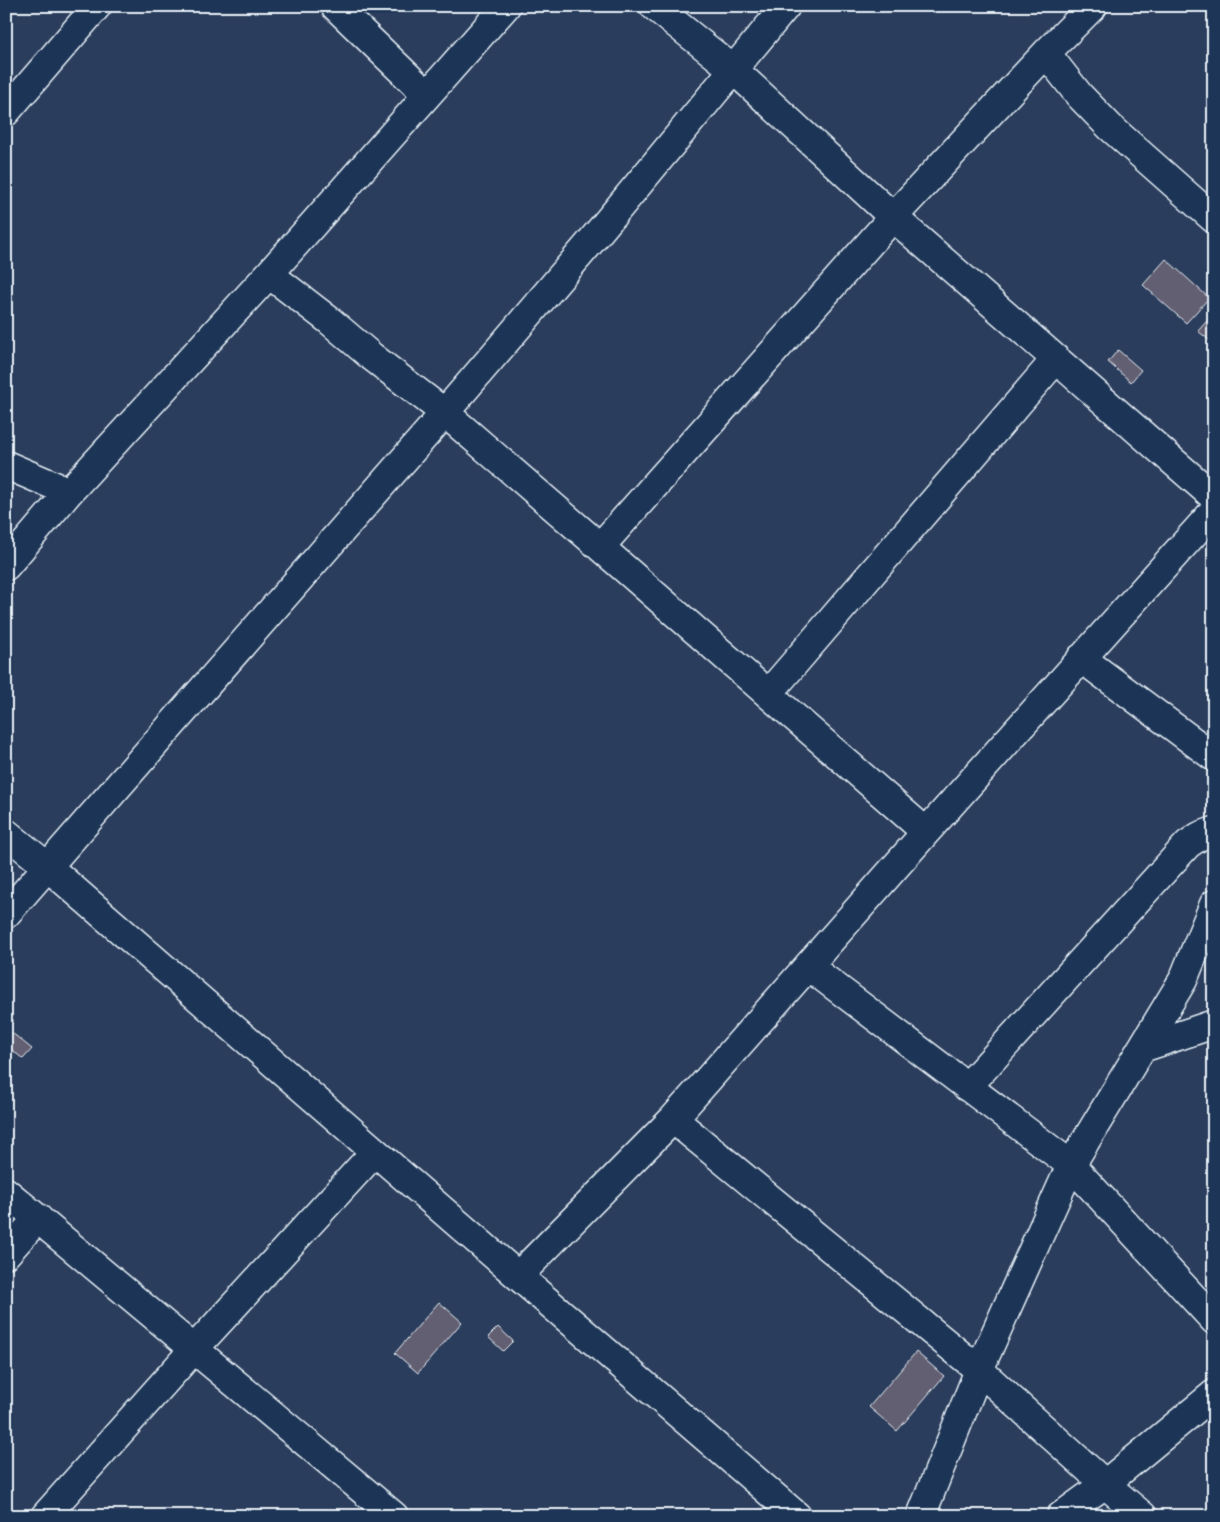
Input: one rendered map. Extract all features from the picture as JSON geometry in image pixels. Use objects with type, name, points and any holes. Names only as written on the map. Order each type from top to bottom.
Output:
[{"type":"street","points":[[6,112],[96,6]]},
{"type":"street","points":[[335,6],[427,95]]},
{"type":"street","points":[[6,566],[69,492],[269,274],[506,6]]},
{"type":"street","points":[[654,6],[734,70],[893,217],[1214,497]]},
{"type":"street","points":[[6,914],[445,413],[588,245],[786,6]]},
{"type":"street","points":[[600,547],[893,217],[1046,53],[1094,6]]},
{"type":"street","points":[[1046,53],[1079,95],[1110,127],[1214,219]]},
{"type":"street","points":[[269,274],[445,413],[926,832]]},
{"type":"street","points":[[768,694],[1056,359]]},
{"type":"street","points":[[6,465],[69,492]]},
{"type":"street","points":[[518,1276],[673,1119],[926,832],[1214,511]]},
{"type":"street","points":[[1082,658],[1214,757]]},
{"type":"street","points":[[968,1087],[1188,844],[1200,836],[1214,831]]},
{"type":"street","points":[[6,832],[797,1516]]},
{"type":"street","points":[[921,1516],[979,1370],[1071,1165],[1184,980],[1214,904]]},
{"type":"street","points":[[808,966],[1071,1165],[1214,1320]]},
{"type":"street","points":[[1142,1048],[1214,1024]]},
{"type":"street","points":[[673,1119],[979,1370],[1143,1516]]},
{"type":"street","points":[[45,1516],[194,1349],[375,1152]]},
{"type":"street","points":[[6,1192],[394,1516]]},
{"type":"street","points":[[6,1254],[38,1218]]},
{"type":"street","points":[[1061,1516],[1105,1484],[1214,1394]]},
{"type":"building","points":[[1166,259],[1209,298],[1186,323],[1143,285]]},
{"type":"building","points":[[1214,313],[1214,344],[1198,331]]},
{"type":"building","points":[[1118,350],[1141,370],[1131,382],[1108,362]]},
{"type":"building","points":[[6,1028],[32,1049],[23,1059],[6,1045]]},
{"type":"building","points":[[439,1302],[462,1322],[418,1373],[395,1353]]},
{"type":"building","points":[[498,1327],[513,1341],[503,1351],[488,1337]]},
{"type":"building","points":[[916,1352],[944,1376],[897,1431],[869,1407]]}]
